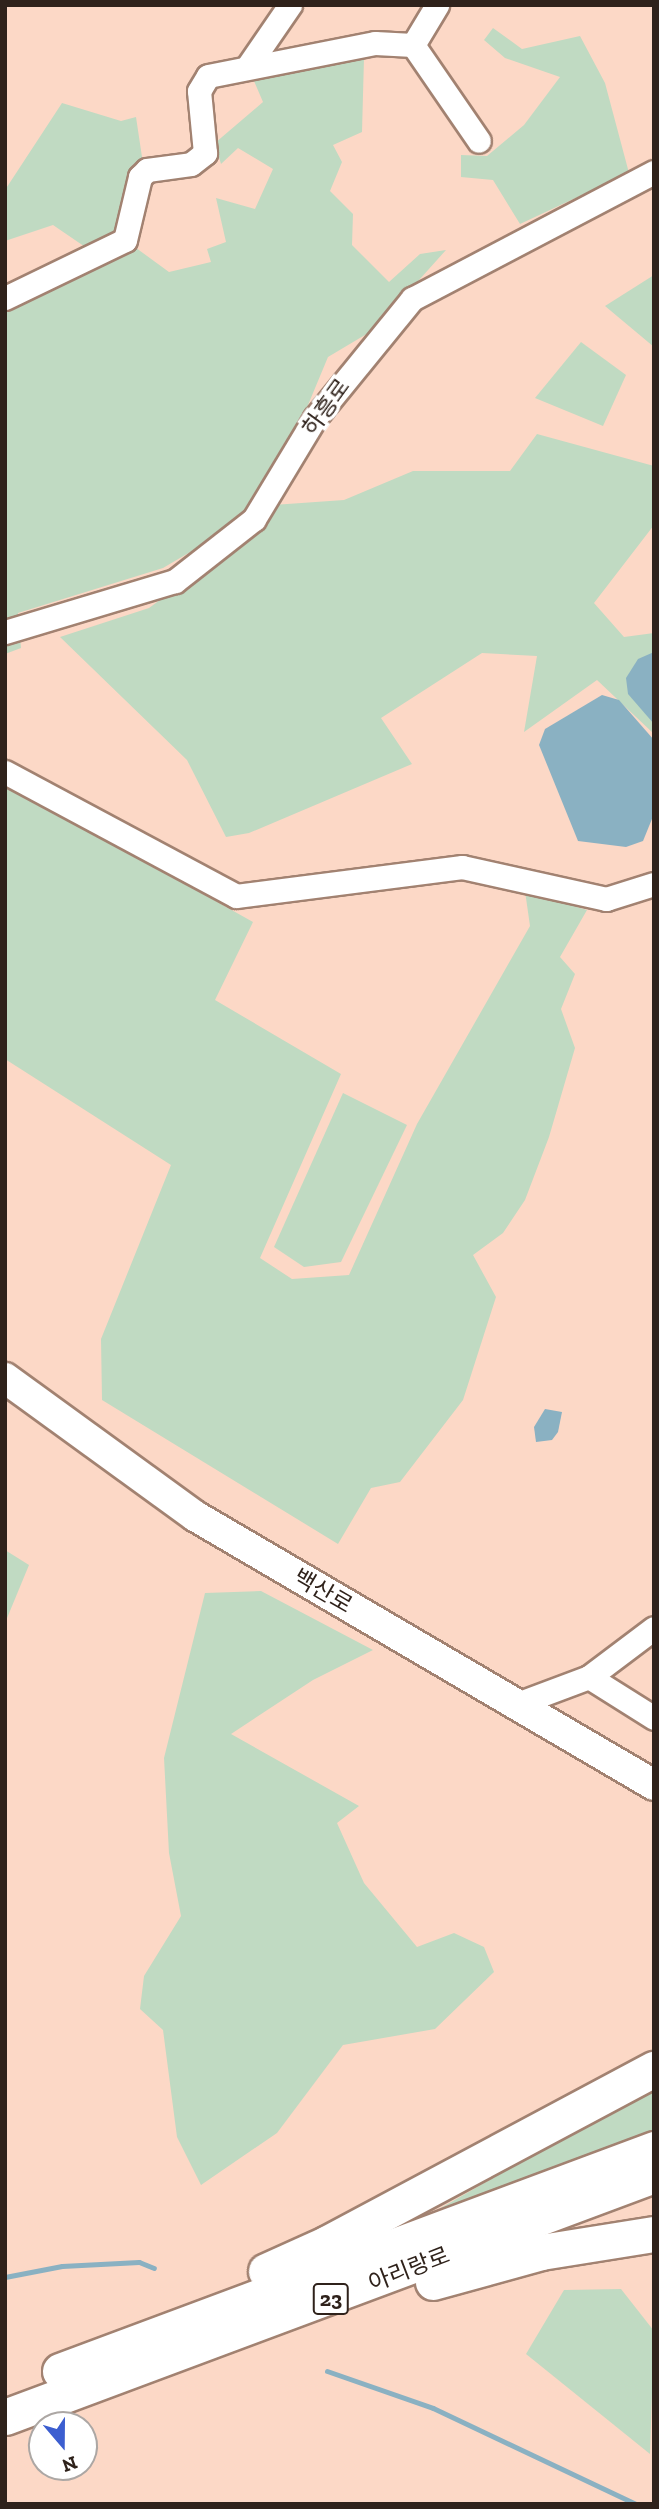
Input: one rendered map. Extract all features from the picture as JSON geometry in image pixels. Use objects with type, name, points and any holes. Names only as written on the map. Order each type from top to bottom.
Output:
[{"type":"highway","points":[[146,2339],[161,2318],[326,2244],[654,2069]]},
{"type":"highway","name":"아리랑로","points":[[5,2391],[654,2149]]},
{"type":"highway","name":"아리랑로","points":[[5,2417],[365,2286],[654,2175]]},
{"type":"highway","points":[[365,2286],[393,2293],[541,2252],[654,2234]]},
{"type":"main road","name":"백산로","points":[[5,1378],[195,1516],[654,1785]]},
{"type":"street","points":[[248,66],[290,5]]},
{"type":"street","points":[[413,45],[437,5]]},
{"type":"street","points":[[5,298],[109,253],[125,240],[140,177],[147,170],[191,164],[205,153],[199,91],[208,76],[248,66],[376,43],[413,45]]},
{"type":"street","points":[[413,45],[479,141]]},
{"type":"street","name":"하흥로","points":[[5,632],[175,581],[254,519],[315,418],[412,299],[654,172]]},
{"type":"street","points":[[5,772],[236,896],[462,867],[606,899],[654,884]]},
{"type":"street","points":[[517,1704],[589,1677],[654,1628]]},
{"type":"street","points":[[589,1677],[654,1718]]},
{"type":"green space","points":[[493,28],[522,49],[580,36],[605,83],[629,173],[520,224],[493,180],[461,177],[461,155],[487,156],[524,125],[560,77],[505,58],[484,40]]},
{"type":"green space","points":[[364,58],[362,132],[333,145],[342,162],[330,191],[353,214],[352,245],[389,282],[420,254],[446,250],[375,329],[328,357],[303,417],[256,504],[231,528],[163,568],[18,613],[21,648],[5,654],[5,307],[109,262],[132,245],[169,272],[211,262],[207,249],[226,242],[216,198],[255,209],[273,169],[238,148],[221,164],[215,143],[263,102],[251,74]]},
{"type":"green space","points":[[62,103],[121,121],[136,117],[142,157],[114,238],[94,253],[53,225],[5,241],[5,190]]},
{"type":"green space","points":[[654,275],[654,347],[605,306]]},
{"type":"green space","points":[[581,342],[626,375],[603,426],[535,398]]},
{"type":"green space","points":[[537,434],[654,466],[654,525],[594,603],[624,637],[654,633],[654,734],[597,680],[524,732],[537,656],[482,653],[381,718],[412,764],[249,833],[226,837],[187,760],[60,637],[149,608],[253,532],[273,505],[344,500],[413,471],[510,471]]},
{"type":"green space","points":[[5,783],[253,922],[215,1000],[341,1074],[260,1258],[292,1279],[349,1275],[417,1124],[530,926],[525,891],[587,910],[560,957],[575,974],[561,1009],[575,1048],[549,1137],[525,1200],[503,1233],[473,1255],[496,1297],[463,1400],[400,1482],[371,1488],[338,1544],[102,1400],[101,1339],[171,1165],[5,1059]]},
{"type":"green space","points":[[343,1093],[407,1125],[341,1262],[304,1267],[274,1247]]},
{"type":"green space","points":[[5,1550],[29,1565],[5,1623]]},
{"type":"green space","points":[[261,1591],[373,1650],[313,1680],[231,1734],[359,1806],[337,1823],[364,1883],[417,1947],[454,1933],[484,1947],[494,1972],[435,2029],[343,2045],[277,2133],[201,2185],[177,2137],[163,2030],[140,2009],[144,1976],[181,1916],[169,1853],[164,1758],[205,1593]]},
{"type":"green space","points":[[654,2086],[654,2130],[411,2225]]},
{"type":"green space","points":[[621,2289],[654,2331],[650,2454],[526,2354],[564,2290]]},
{"type":"water","points":[[654,652],[654,724],[628,694],[626,678],[638,659]]},
{"type":"water","points":[[602,695],[619,700],[654,740],[654,814],[643,841],[626,847],[578,841],[539,745],[545,729]]},
{"type":"water","points":[[545,1409],[562,1412],[558,1432],[552,1440],[536,1442],[534,1427]]},
{"type":"waterway","points":[[5,2277],[62,2266],[139,2262],[154,2268]]},
{"type":"waterway","points":[[327,2371],[433,2408],[636,2504]]}]
